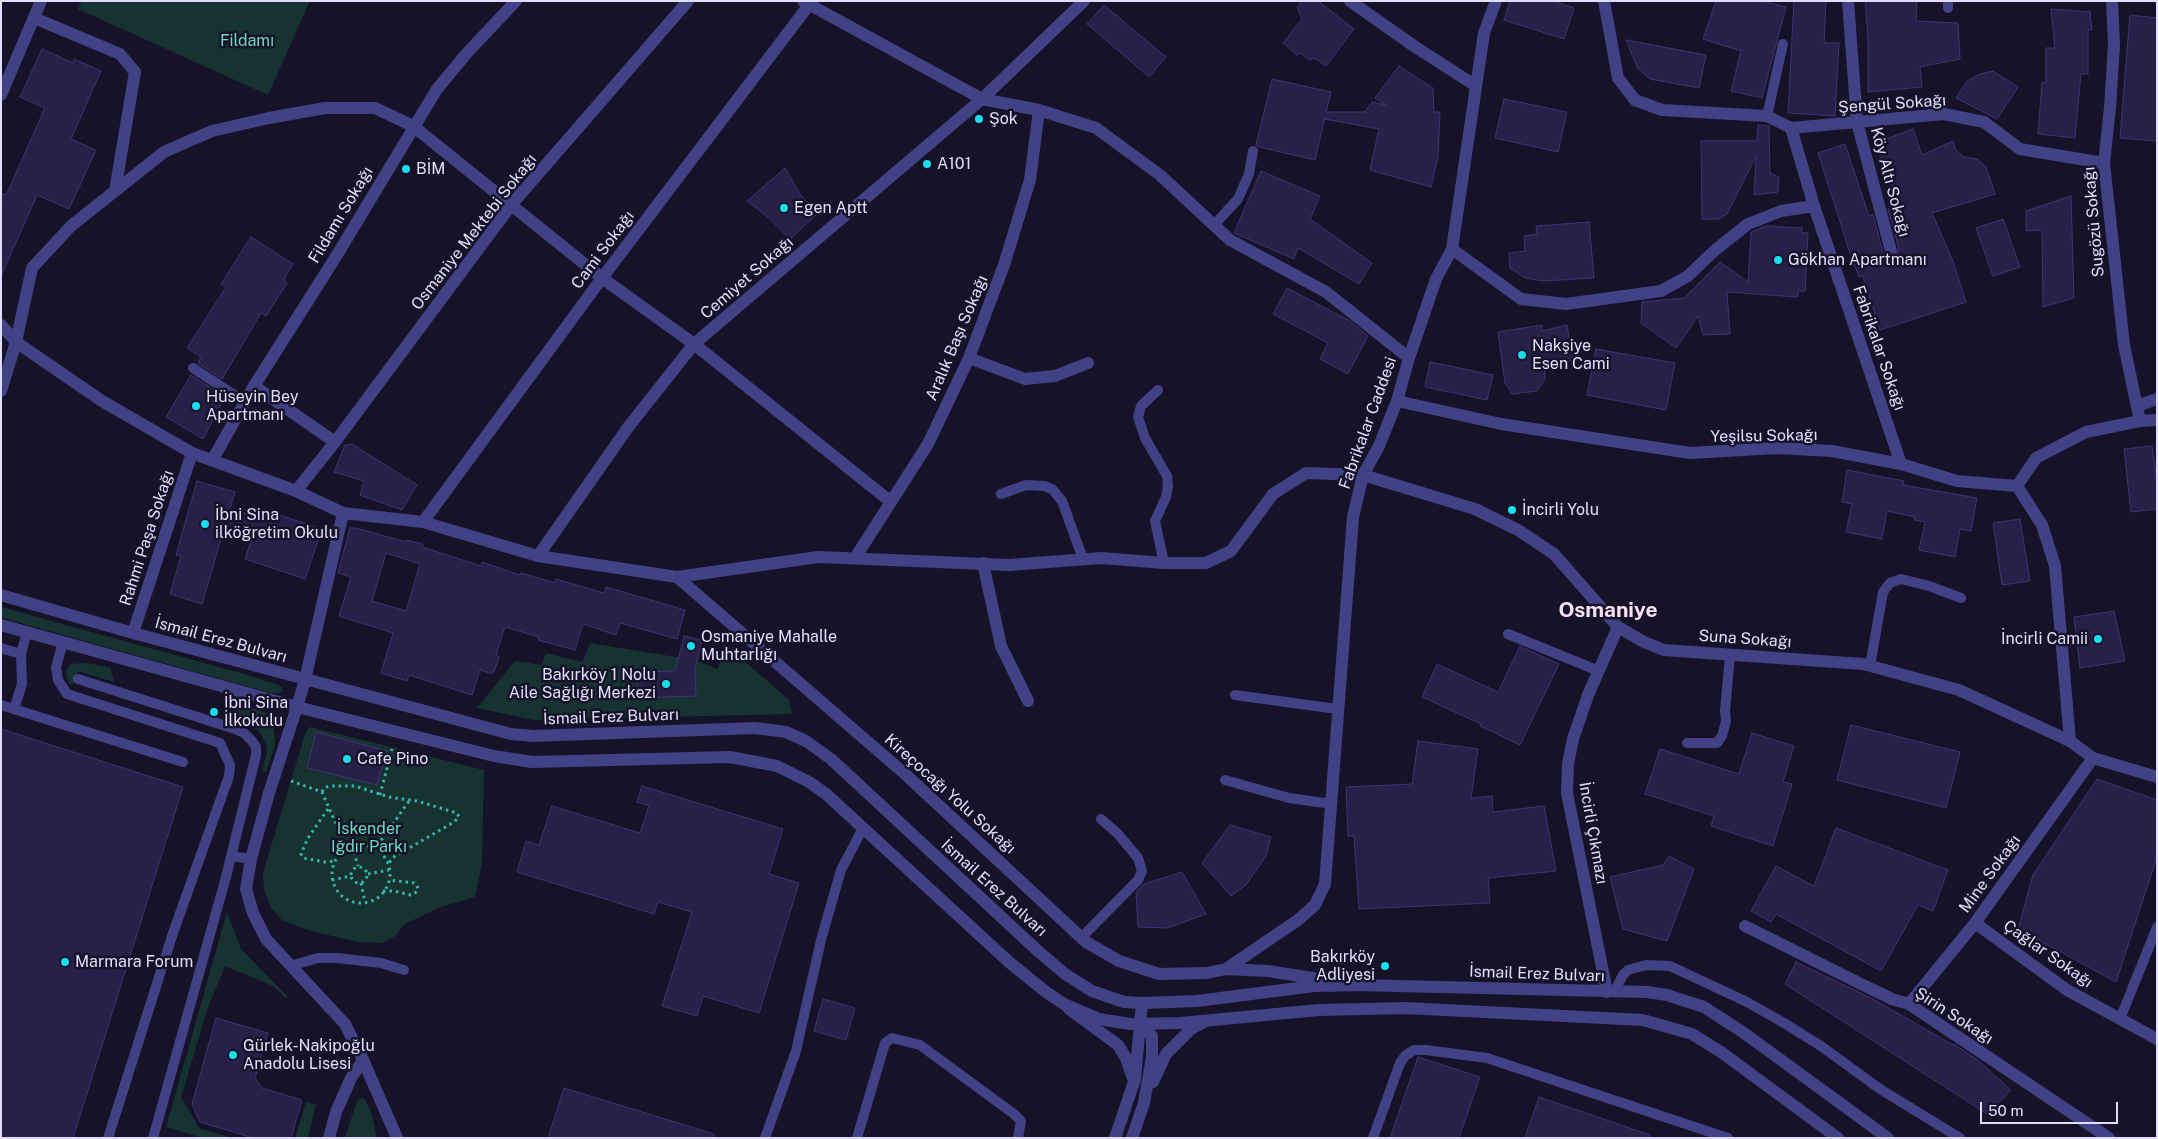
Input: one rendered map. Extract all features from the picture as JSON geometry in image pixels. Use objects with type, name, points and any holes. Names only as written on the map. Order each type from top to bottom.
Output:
[{"type":"street","points":[[1,95],[41,1]]},
{"type":"street","name":"Fildamı Sokağı","points":[[213,460],[254,386],[337,255],[437,88],[516,1]]},
{"type":"street","name":"Osmaniye Mektebi Sokağı","points":[[296,491],[335,442],[512,204],[688,1]]},
{"type":"street","name":"Cemiyet Sokağı","points":[[538,556],[629,426],[694,344],[982,99],[1084,1]]},
{"type":"street","points":[[1350,1],[1414,46],[1476,86]]},
{"type":"street","name":"Fabrikalar Caddesi","points":[[1226,969],[1298,920],[1315,905],[1325,884],[1353,517],[1363,475],[1379,446],[1397,401],[1409,358],[1436,279],[1452,249],[1484,33],[1496,1]]},
{"type":"street","points":[[1604,1],[1618,78],[1635,100],[1662,110],[1767,116],[1791,128]]},
{"type":"street","name":"Köy Altı Sokağı","points":[[1848,1],[1857,122],[1891,251]]},
{"type":"street","name":"Sugözü Sokağı","points":[[2112,1],[2114,45],[2104,163],[2124,345],[2140,421]]},
{"type":"street","points":[[808,3],[982,99],[1039,110],[1096,128],[1160,175],[1230,240],[1326,292],[1409,358]]},
{"type":"street","name":"Cami Sokağı","points":[[423,522],[602,278],[808,3]]},
{"type":"street","points":[[34,18],[120,54],[135,72],[115,191]]},
{"type":"street","points":[[1,391],[16,342],[32,268],[71,226],[164,152],[212,131],[269,118],[325,108],[374,108],[413,126],[602,278],[694,344],[892,502]]},
{"type":"street","name":"Aralık Başı Sokağı","points":[[856,558],[928,444],[969,358],[1004,266],[1030,180],[1039,110]]},
{"type":"street","name":"Şengül Sokağı","points":[[1791,128],[1944,114],[1984,122],[2020,149],[2104,163]]},
{"type":"street","name":"Fabrikalar Sokağı","points":[[1791,128],[1814,206],[1901,464]]},
{"type":"street","points":[[1452,249],[1522,299],[1566,304],[1661,291],[1688,276],[1714,251],[1748,224],[1781,211],[1814,206]]},
{"type":"street","name":"Suna Sokağı","points":[[1,325],[16,342],[102,401],[192,453],[296,491],[343,513],[423,522],[538,556],[677,577],[818,557],[1009,565],[1101,558],[1206,564],[1231,551],[1273,494],[1306,473],[1363,475],[1475,509],[1518,530],[1554,554],[1618,627],[1644,642],[1664,650],[1870,666],[1959,690],[2070,741],[2093,758],[2157,777]]},
{"type":"street","points":[[969,358],[1025,379],[1055,376],[1088,363]]},
{"type":"street","points":[[254,386],[335,442]]},
{"type":"street","points":[[2137,406],[2157,399]]},
{"type":"street","name":"Yeşilsu Sokağı","points":[[1397,401],[1501,424],[1690,453],[1777,448],[1832,451],[1901,464],[1957,481],[2017,486]]},
{"type":"street","points":[[2070,741],[2055,566],[2042,525],[2017,486],[2036,458],[2086,432],[2140,421],[2157,420]]},
{"type":"street","name":"Rahmi Paşa Sokağı","points":[[134,633],[192,453]]},
{"type":"street","points":[[343,513],[305,680],[251,859],[246,889],[253,913],[266,939],[345,1024],[397,1138]]},
{"type":"street","points":[[983,563],[1001,646],[1028,701]]},
{"type":"street","name":"Kireçocağı Yolu Sokağı","points":[[677,577],[905,774],[1081,938],[1119,961],[1159,974],[1207,973],[1226,969]]},
{"type":"street","name":"İsmail Erez Bulvarı","points":[[1,595],[305,680],[511,734],[533,736],[755,728],[786,732],[806,741],[831,759],[930,852],[1065,974],[1092,990],[1124,1002],[1142,1004],[1197,1001],[1333,986],[1647,992],[1667,995],[1704,1007],[1744,1032],[1888,1138]]},
{"type":"street","points":[[1,625],[297,707],[451,746],[532,762],[709,757],[751,760],[777,766],[809,782],[826,794],[1009,962],[1118,1046],[1126,1058],[1133,1084]]},
{"type":"street","name":"İncirli Çıkmazı","points":[[1610,992],[1567,793],[1568,764],[1573,739],[1618,627]]},
{"type":"street","name":"Mine Sokağı","points":[[1908,1004],[1975,923],[2093,758]]},
{"type":"street","name":"Çağlar Sokağı","points":[[1975,923],[2067,990],[2157,1039]]},
{"type":"street","name":"Şirin Sokağı","points":[[1745,926],[1884,996],[1908,1004],[2109,1138]]},
{"type":"street","points":[[1226,969],[1289,973],[1313,978],[1333,986]]},
{"type":"street","points":[[1064,1004],[1100,1019],[1117,1023],[1141,1024],[1204,1022],[1319,1010],[1406,1008],[1643,1020],[1692,1034],[1721,1052],[1838,1138]]},
{"type":"street","points":[[1115,1138],[1133,1084],[1142,1004]]},
{"type":"street","points":[[1132,1138],[1157,1070],[1166,1054],[1191,1029],[1204,1022]]},
{"type":"street","points":[[1141,1024],[1152,1036],[1152,1057],[1144,1103]]},
{"type":"street","points":[[329,1138],[336,1112],[351,1078],[363,1060]]},
{"type":"lane","points":[[1767,116],[1782,44]]},
{"type":"lane","points":[[1214,224],[1238,199],[1249,174],[1253,151]]},
{"type":"lane","points":[[193,368],[245,402]]},
{"type":"lane","points":[[1158,390],[1140,406],[1138,417],[1144,438],[1167,476],[1166,497],[1155,521],[1164,563]]},
{"type":"lane","points":[[1001,494],[1026,486],[1052,488],[1062,501],[1083,559]]},
{"type":"lane","points":[[1870,666],[1883,592],[1890,583],[1901,579],[1929,586],[1961,598]]},
{"type":"lane","points":[[14,709],[22,684],[21,654],[26,632]]},
{"type":"lane","points":[[1508,634],[1599,671]]},
{"type":"lane","points":[[64,642],[56,667],[58,680],[67,694],[220,743],[230,765],[229,776],[173,933],[108,1138]]},
{"type":"lane","points":[[1,648],[21,654]]},
{"type":"lane","points":[[1687,743],[1718,743],[1722,736],[1726,721],[1724,711],[1730,654]]},
{"type":"lane","points":[[78,679],[244,733],[252,741],[256,755],[231,856],[154,1138]]},
{"type":"lane","points":[[1235,695],[1337,709]]},
{"type":"lane","points":[[1,705],[183,762]]},
{"type":"lane","points":[[1225,780],[1289,798],[1332,804]]},
{"type":"lane","points":[[1081,938],[1138,880],[1142,871],[1138,858],[1118,834],[1101,819]]},
{"type":"lane","points":[[765,1138],[796,1051],[821,940],[841,870],[863,828]]},
{"type":"lane","points":[[231,856],[251,859]]},
{"type":"lane","points":[[2120,1019],[2157,927]]},
{"type":"lane","points":[[290,966],[318,958],[337,958],[381,963],[404,970]]},
{"type":"lane","points":[[1610,992],[1628,970],[1646,965],[1670,966],[1739,998],[1784,1023],[1821,1046],[1880,1089],[1960,1138]]},
{"type":"lane","points":[[857,1138],[885,1043],[892,1038],[920,1045],[1014,1114],[1020,1121],[1018,1138]]},
{"type":"lane","points":[[1373,1138],[1400,1063],[1405,1056],[1414,1050],[1487,1058],[1728,1138]]},
{"type":"path","points":[[380,795],[392,748]]},
{"type":"path","points":[[290,781],[322,792]]},
{"type":"path","points":[[322,792],[324,788],[329,786],[349,786],[380,795],[454,811],[459,817],[442,830],[392,858],[388,865]]},
{"type":"path","points":[[322,792],[343,840],[343,850]]},
{"type":"path","points":[[364,845],[378,850],[388,865],[389,880],[383,891],[373,900],[365,902],[350,901],[337,891],[332,880],[334,861],[343,850],[352,846],[380,842],[409,800]]},
{"type":"path","points":[[328,809],[308,838],[301,854],[303,858],[325,862],[334,861]]},
{"type":"path","points":[[352,846],[358,866]]},
{"type":"path","points":[[358,866],[363,867],[368,874],[366,880],[361,883],[354,881],[351,876],[353,869],[358,866]]},
{"type":"path","points":[[368,874],[389,870]]},
{"type":"path","points":[[332,880],[351,876]]},
{"type":"path","points":[[383,891],[394,891],[411,895],[418,890],[417,885],[395,883],[389,880]]},
{"type":"path","points":[[361,883],[365,902]]},
{"type":"green space","name":"Fildamı","points":[[82,1],[310,1],[268,95],[78,9]]},
{"type":"green space","points":[[1,607],[244,674],[276,684],[283,691],[271,693],[17,622],[1,617]]},
{"type":"green space","points":[[590,643],[694,660],[718,669],[725,644],[789,700],[792,714],[534,720],[477,708],[515,661],[542,665],[546,653],[582,662]]},
{"type":"green space","points":[[85,663],[110,667],[114,682],[78,671],[73,684],[70,684],[66,671],[68,667],[71,664]]},
{"type":"green space","points":[[241,704],[266,713],[273,718],[275,745],[266,772],[262,771],[267,752],[266,744],[259,731],[249,725],[223,718]]},
{"type":"green space","name":"İskender Iğdır Parkı","points":[[310,727],[484,770],[482,863],[475,897],[438,908],[405,924],[395,936],[382,943],[358,942],[307,930],[282,920],[271,908],[264,890],[263,873],[306,731]]},
{"type":"green space","points":[[227,912],[241,949],[288,997],[286,998],[273,986],[225,966],[207,1010],[181,1097],[199,1128],[232,1138],[203,1138],[166,1127]]},
{"type":"green space","points":[[363,1097],[371,1111],[377,1138],[345,1138],[357,1101]]},
{"type":"green space","points":[[306,1102],[316,1104],[308,1138],[295,1138]]},
{"type":"building","points":[[1302,1],[1318,1],[1354,29],[1326,66],[1314,58],[1310,60],[1300,53],[1297,55],[1283,43],[1302,19],[1297,7]]},
{"type":"building","points":[[1510,1],[1553,1],[1574,8],[1564,39],[1504,20]]},
{"type":"building","points":[[1716,1],[1762,1],[1786,7],[1762,98],[1731,91],[1741,51],[1703,39]]},
{"type":"building","points":[[1794,1],[1826,1],[1824,43],[1839,43],[1835,116],[1788,113]]},
{"type":"building","points":[[1865,1],[1917,1],[1916,21],[1958,23],[1960,59],[1920,67],[1922,87],[1868,92],[1868,37]]},
{"type":"building","points":[[1104,5],[1166,57],[1149,77],[1087,24]]},
{"type":"building","points":[[2051,9],[2090,12],[2092,30],[2088,30],[2088,74],[2081,74],[2075,138],[2038,134],[2042,82],[2046,83],[2046,48],[2055,48]]},
{"type":"building","points":[[2130,15],[2157,18],[2157,141],[2120,138]]},
{"type":"building","points":[[1626,40],[1706,55],[1699,88],[1650,79],[1638,69]]},
{"type":"building","points":[[42,49],[73,63],[74,59],[101,71],[71,139],[96,150],[69,209],[37,195],[1,276],[1,193],[5,195],[8,191],[45,108],[20,97]]},
{"type":"building","points":[[1399,66],[1433,88],[1434,112],[1440,112],[1438,157],[1431,187],[1370,170],[1379,129],[1325,119],[1325,117],[1315,160],[1256,145],[1272,79],[1331,92],[1326,112],[1365,112],[1372,102],[1386,105],[1375,98]]},
{"type":"building","points":[[1993,71],[2018,87],[1997,119],[1956,98],[1967,81],[1980,74]]},
{"type":"building","points":[[1504,99],[1567,112],[1558,152],[1495,138]]},
{"type":"building","points":[[1758,125],[1769,126],[1770,173],[1779,177],[1778,192],[1754,195],[1756,156],[1727,214],[1719,219],[1702,219],[1701,141],[1757,141]]},
{"type":"building","points":[[1913,129],[1922,155],[1953,141],[1956,150],[1964,157],[1977,159],[1986,167],[1995,194],[1932,213],[1953,261],[1966,302],[1880,330],[1863,276],[1859,277],[1849,250],[1818,153],[1845,144],[1869,216],[1873,214],[1883,253],[1886,257],[1893,259],[1897,256],[1899,249],[1888,209],[1898,205],[1875,143]]},
{"type":"building","name":"Egen Aptt","points":[[785,168],[800,194],[817,214],[790,239],[769,218],[747,201]]},
{"type":"building","points":[[1261,171],[1320,196],[1310,219],[1372,263],[1359,284],[1298,248],[1294,259],[1234,233]]},
{"type":"building","points":[[2071,196],[2074,298],[2043,307],[2042,230],[2026,231],[2026,211]]},
{"type":"building","points":[[2003,219],[2020,267],[1993,276],[1976,228]]},
{"type":"building","points":[[1589,222],[1594,278],[1543,281],[1525,278],[1510,268],[1509,253],[1525,251],[1524,236],[1537,234],[1536,226]]},
{"type":"building","points":[[1766,226],[1802,228],[1802,233],[1808,233],[1805,291],[1798,291],[1798,297],[1727,292],[1730,334],[1703,335],[1698,316],[1676,348],[1641,323],[1642,302],[1684,298],[1720,262],[1748,282],[1751,232]]},
{"type":"building","points":[[251,237],[293,264],[284,279],[287,283],[266,316],[261,313],[222,379],[198,363],[201,357],[187,348],[226,287],[221,284]]},
{"type":"building","points":[[1287,288],[1350,321],[1368,336],[1348,374],[1320,359],[1328,343],[1273,314]]},
{"type":"building","name":"Nakşiye Esen Cami","points":[[1542,325],[1542,331],[1567,325],[1573,360],[1544,366],[1545,379],[1537,391],[1512,394],[1505,383],[1498,332]]},
{"type":"building","points":[[1596,349],[1675,363],[1666,410],[1587,395]]},
{"type":"building","points":[[1430,362],[1493,375],[1487,400],[1425,387]]},
{"type":"building","name":"Hüseyin Bey Apartmanı","points":[[191,375],[225,397],[203,439],[166,417]]},
{"type":"building","points":[[352,444],[417,485],[402,510],[360,495],[364,481],[334,472],[345,445]]},
{"type":"building","points":[[2152,446],[2157,483],[2157,509],[2131,512],[2124,449]]},
{"type":"building","points":[[1847,470],[1904,481],[1903,485],[1977,498],[1971,531],[1960,529],[1955,557],[1919,550],[1925,522],[1914,520],[1915,517],[1887,511],[1882,539],[1846,532],[1852,504],[1842,502]]},
{"type":"building","points":[[197,481],[235,492],[229,512],[257,514],[264,510],[322,529],[305,579],[245,559],[252,538],[224,529],[202,604],[170,594],[181,556],[176,555]]},
{"type":"building","points":[[2020,519],[2030,581],[2002,585],[1993,523]]},
{"type":"building","points":[[350,528],[356,528],[406,542],[406,540],[423,544],[422,547],[481,566],[482,562],[520,575],[521,573],[555,583],[556,579],[604,593],[606,587],[685,610],[677,639],[620,623],[616,635],[583,624],[575,650],[538,640],[539,637],[505,627],[496,654],[499,658],[493,674],[480,670],[472,695],[409,675],[407,681],[381,673],[393,633],[339,616],[351,577],[338,573]],"holes":[[[386,553],[420,564],[406,611],[372,601]]]},
{"type":"building","name":"İncirli Camii","points":[[2114,611],[2125,661],[2080,668],[2074,617]]},
{"type":"building","name":"Bakırköy 1 Nolu Aile Sağlığı Merkezi","points":[[684,636],[702,640],[695,670],[696,696],[637,698],[637,672],[675,671]]},
{"type":"building","points":[[1520,646],[1559,664],[1520,745],[1480,726],[1481,724],[1422,697],[1437,664],[1498,692]]},
{"type":"building","points":[[1851,725],[1960,752],[1946,808],[1837,780]]},
{"type":"building","name":"Marmara Forum","points":[[1,729],[183,787],[73,1138],[1,1138]]},
{"type":"building","name":"Cafe Pino","points":[[316,732],[387,751],[377,785],[307,768]]},
{"type":"building","points":[[1752,733],[1794,746],[1783,782],[1792,784],[1773,846],[1711,826],[1714,816],[1645,794],[1660,749],[1739,774]]},
{"type":"building","points":[[1418,741],[1478,749],[1471,798],[1492,796],[1493,812],[1544,806],[1556,871],[1488,878],[1490,903],[1359,909],[1354,836],[1348,836],[1346,787],[1412,784]]},
{"type":"building","points":[[2097,779],[2157,800],[2157,857],[2116,982],[2018,929],[2033,875]]},
{"type":"building","points":[[642,786],[783,829],[769,874],[799,883],[759,1013],[703,996],[697,1016],[662,1006],[692,912],[658,902],[654,914],[517,872],[526,841],[539,845],[552,806],[640,833],[649,806],[637,802]]},
{"type":"building","points":[[1230,825],[1271,837],[1266,856],[1246,885],[1231,896],[1202,863]]},
{"type":"building","points":[[1836,828],[1948,870],[1933,911],[1918,905],[1881,971],[1776,914],[1771,922],[1751,911],[1776,866],[1814,886]]},
{"type":"building","points":[[1669,856],[1694,869],[1667,941],[1623,929],[1610,877],[1663,865]]},
{"type":"building","points":[[1182,872],[1206,914],[1168,928],[1138,927],[1136,892],[1144,884]]},
{"type":"building","points":[[1796,962],[1873,999],[1954,1044],[1979,1061],[2011,1090],[1987,1114],[1785,984]]},
{"type":"building","points":[[823,999],[855,1008],[846,1040],[814,1031]]},
{"type":"building","name":"Gürlek-Nakipoğlu Anadolu Lisesi","points":[[216,1018],[268,1033],[255,1078],[262,1088],[302,1100],[291,1138],[253,1138],[200,1122],[192,1104]]},
{"type":"building","points":[[1418,1057],[1480,1077],[1459,1138],[1390,1138]]},
{"type":"building","points":[[564,1088],[714,1134],[713,1138],[548,1138]]},
{"type":"building","points":[[1539,1097],[1650,1135],[1650,1138],[1525,1138]]},
{"type":"place","name":"Şok","points":[[979,119]]},
{"type":"place","name":"A101","points":[[927,164]]},
{"type":"place","name":"BİM","points":[[406,169]]},
{"type":"place","name":"Egen Aptt","points":[[784,208]]},
{"type":"place","name":"Gökhan Apartmanı","points":[[1778,260]]},
{"type":"place","name":"Nakşiye Esen Cami","points":[[1522,355]]},
{"type":"place","name":"Hüseyin Bey Apartmanı","points":[[196,406]]},
{"type":"place","name":"İncirli Yolu","points":[[1512,510]]},
{"type":"place","name":"İbni Sina ilköğretim Okulu","points":[[205,524]]},
{"type":"place","name":"İncirli Camii","points":[[2098,639]]},
{"type":"place","name":"Osmaniye Mahalle Muhtarlığı","points":[[691,646]]},
{"type":"place","name":"Bakırköy 1 Nolu Aile Sağlığı Merkezi","points":[[666,684]]},
{"type":"place","name":"İbni Sina İlkokulu","points":[[214,712]]},
{"type":"place","name":"Cafe Pino","points":[[347,759]]},
{"type":"place","name":"Marmara Forum","points":[[65,962]]},
{"type":"place","name":"Bakırköy Adliyesi","points":[[1385,966]]},
{"type":"place","name":"Gürlek-Nakipoğlu Anadolu Lisesi","points":[[233,1055]]},
{"type":"district","name":"Osmaniye","points":[[1608,611]]}]
